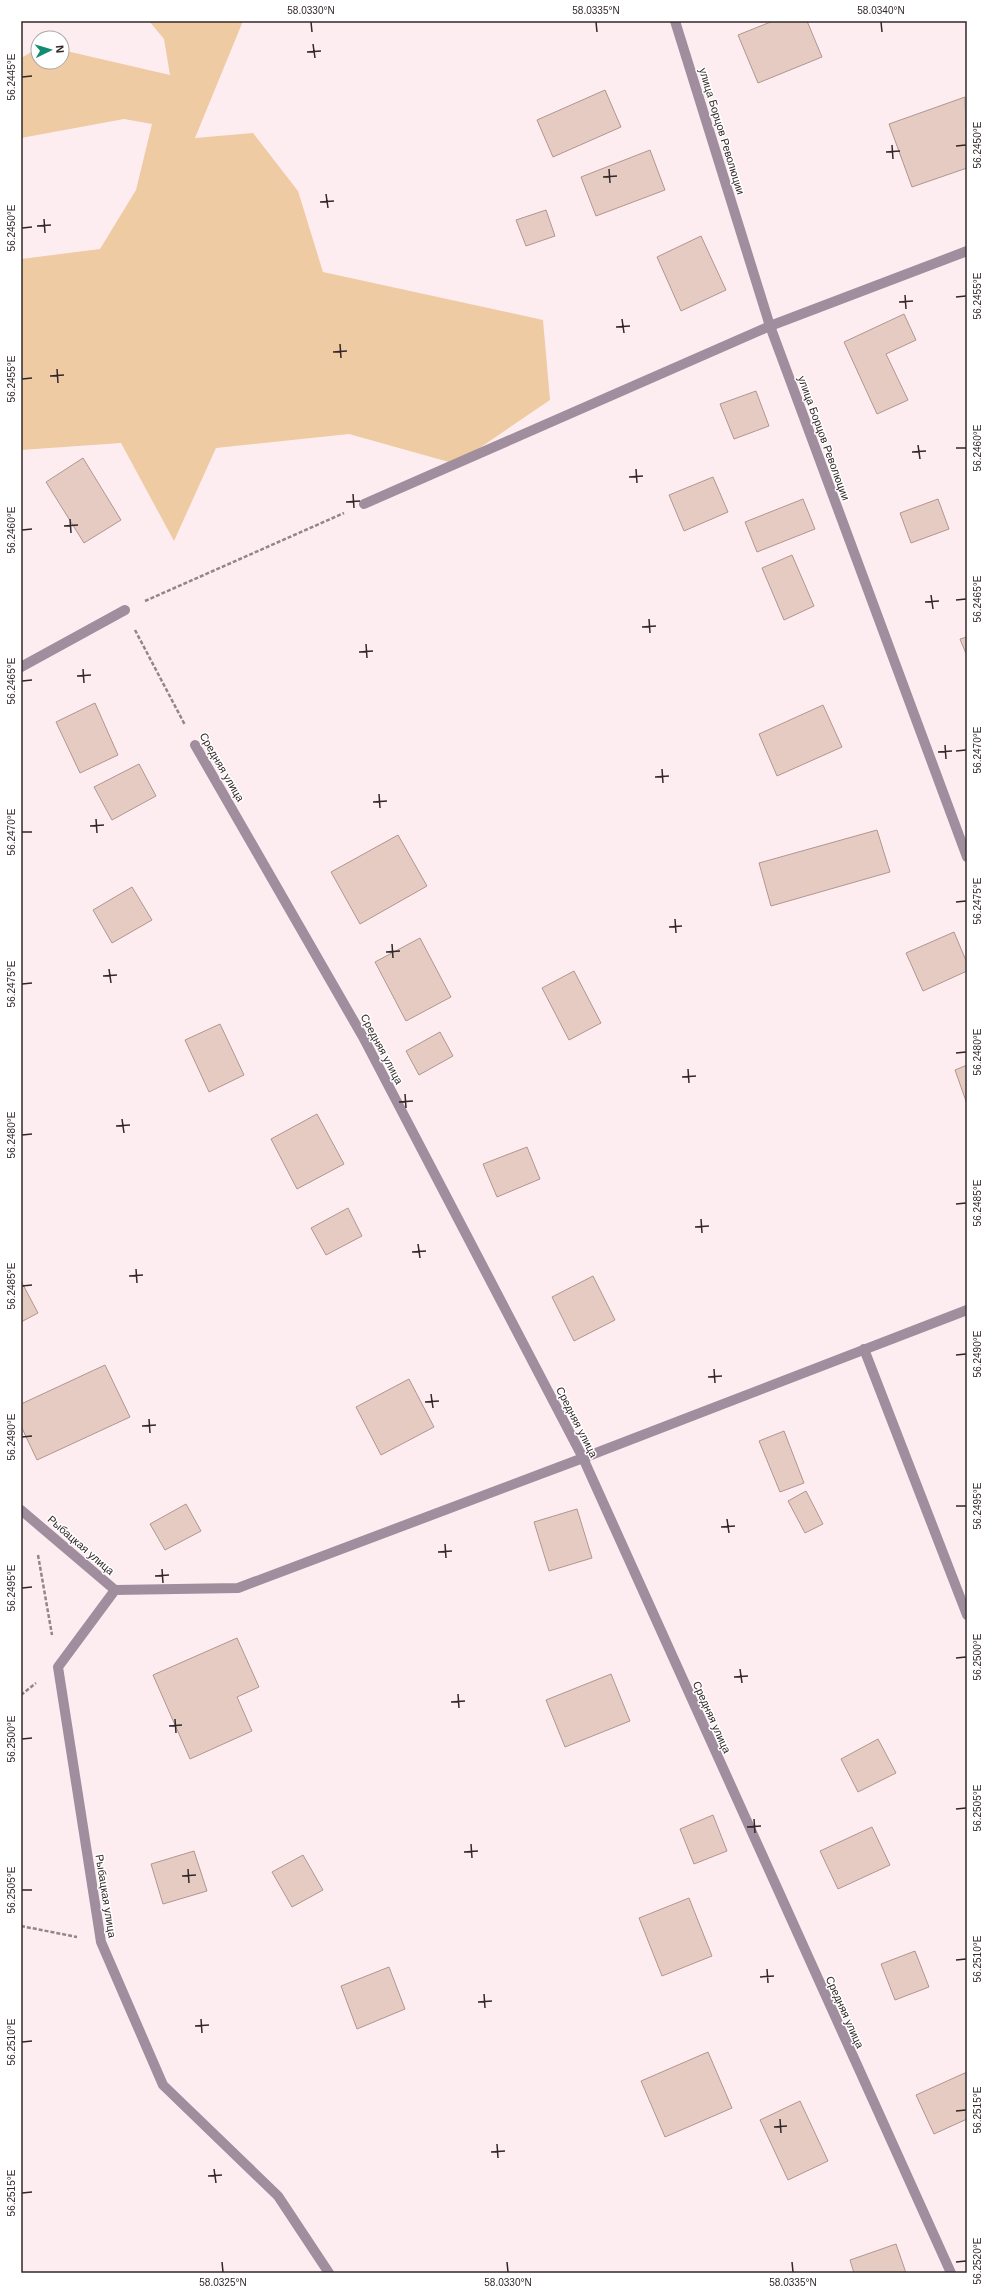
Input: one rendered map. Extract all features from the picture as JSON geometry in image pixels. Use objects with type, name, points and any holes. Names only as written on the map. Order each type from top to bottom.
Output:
[{"type":"street","name":"улица Борцов Революции","points":[[674,21],[770,326],[967,857]]},
{"type":"street","points":[[364,504],[770,326],[967,251]]},
{"type":"street","points":[[21,666],[125,610]]},
{"type":"street","name":"Средняя улица","points":[[195,745],[363,1037],[583,1458],[950,2273]]},
{"type":"street","points":[[115,1590],[238,1588],[583,1458],[967,1310]]},
{"type":"street","points":[[864,1349],[967,1615]]},
{"type":"street","name":"Рыбацкая улица","points":[[21,1510],[115,1590],[58,1667],[101,1942],[162,2085],[278,2196],[329,2273]]},
{"type":"path","points":[[125,610],[364,504]]},
{"type":"path","name":"Средняя улица","points":[[125,610],[195,745]]},
{"type":"path","points":[[31,1517],[58,1667]]},
{"type":"path","points":[[21,1926],[101,1942]]},
{"type":"shaded area","points":[[149,21],[243,21],[195,138],[253,133],[298,191],[323,272],[543,320],[550,400],[456,464],[349,434],[216,448],[174,541],[121,443],[21,450],[21,259],[100,249],[136,190],[152,124],[124,119],[21,138],[21,58],[30,53],[30,70],[70,70],[70,52],[170,75],[164,39]]},
{"type":"building","points":[[773,21],[807,21],[822,57],[758,83],[738,35]]},
{"type":"building","points":[[605,90],[621,127],[553,157],[537,120]]},
{"type":"building","points":[[965,97],[967,168],[912,187],[889,124]]},
{"type":"building","points":[[650,150],[665,190],[596,216],[581,177]]},
{"type":"building","points":[[546,210],[555,236],[526,246],[516,220]]},
{"type":"building","points":[[701,236],[726,290],[681,311],[657,257]]},
{"type":"building","points":[[904,314],[916,340],[886,354],[908,400],[877,414],[844,342]]},
{"type":"building","points":[[756,391],[769,426],[734,439],[720,404]]},
{"type":"building","points":[[83,458],[121,520],[84,543],[46,482]]},
{"type":"building","points":[[713,477],[728,512],[684,531],[669,495]]},
{"type":"building","points":[[803,499],[815,529],[757,552],[745,522]]},
{"type":"building","points":[[938,499],[949,529],[911,543],[900,513]]},
{"type":"building","points":[[792,555],[814,606],[784,620],[762,568]]},
{"type":"building","points":[[967,637],[967,656],[960,639]]},
{"type":"building","points":[[95,703],[118,755],[80,773],[56,722]]},
{"type":"building","points":[[823,705],[842,747],[777,776],[759,734]]},
{"type":"building","points":[[139,764],[156,796],[112,820],[94,787]]},
{"type":"building","points":[[877,830],[890,872],[771,906],[759,863]]},
{"type":"building","points":[[398,835],[427,886],[360,924],[331,872]]},
{"type":"building","points":[[132,887],[152,920],[112,943],[93,910]]},
{"type":"building","points":[[954,932],[967,963],[967,971],[923,991],[906,953]]},
{"type":"building","points":[[420,938],[451,997],[406,1021],[375,962]]},
{"type":"building","points":[[574,971],[601,1023],[569,1040],[542,988]]},
{"type":"building","points":[[220,1024],[244,1075],[209,1092],[185,1040]]},
{"type":"building","points":[[440,1032],[453,1056],[419,1075],[406,1051]]},
{"type":"building","points":[[967,1065],[967,1104],[955,1070]]},
{"type":"building","points":[[317,1114],[344,1164],[297,1189],[271,1139]]},
{"type":"building","points":[[527,1147],[540,1179],[497,1197],[483,1164]]},
{"type":"building","points":[[348,1208],[362,1236],[326,1255],[311,1228]]},
{"type":"building","points":[[593,1276],[615,1320],[574,1341],[552,1297]]},
{"type":"building","points":[[21,1281],[38,1313],[21,1322]]},
{"type":"building","points":[[105,1365],[130,1417],[37,1460],[21,1426],[21,1404]]},
{"type":"building","points":[[409,1379],[434,1427],[381,1455],[356,1407]]},
{"type":"building","points":[[784,1431],[804,1483],[780,1492],[759,1441]]},
{"type":"building","points":[[806,1491],[823,1524],[805,1533],[788,1501]]},
{"type":"building","points":[[186,1504],[201,1531],[165,1550],[150,1524]]},
{"type":"building","points":[[577,1509],[592,1558],[549,1571],[534,1522]]},
{"type":"building","points":[[237,1638],[259,1687],[237,1697],[252,1731],[190,1759],[153,1675]]},
{"type":"building","points":[[611,1674],[630,1721],[565,1747],[546,1700]]},
{"type":"building","points":[[878,1739],[896,1773],[858,1792],[841,1759]]},
{"type":"building","points":[[713,1815],[727,1851],[694,1864],[680,1829]]},
{"type":"building","points":[[872,1827],[890,1865],[838,1889],[820,1851]]},
{"type":"building","points":[[194,1851],[207,1891],[163,1904],[151,1864]]},
{"type":"building","points":[[303,1855],[323,1890],[292,1907],[272,1872]]},
{"type":"building","points":[[689,1898],[712,1956],[662,1976],[639,1918]]},
{"type":"building","points":[[915,1951],[929,1987],[895,2000],[881,1964]]},
{"type":"building","points":[[389,1967],[405,2009],[357,2029],[341,1986]]},
{"type":"building","points":[[708,2052],[732,2108],[665,2137],[641,2081]]},
{"type":"building","points":[[967,2072],[967,2119],[934,2134],[916,2095]]},
{"type":"building","points":[[800,2101],[828,2161],[788,2180],[760,2120]]},
{"type":"building","points":[[896,2244],[906,2273],[854,2273],[850,2260]]}]
